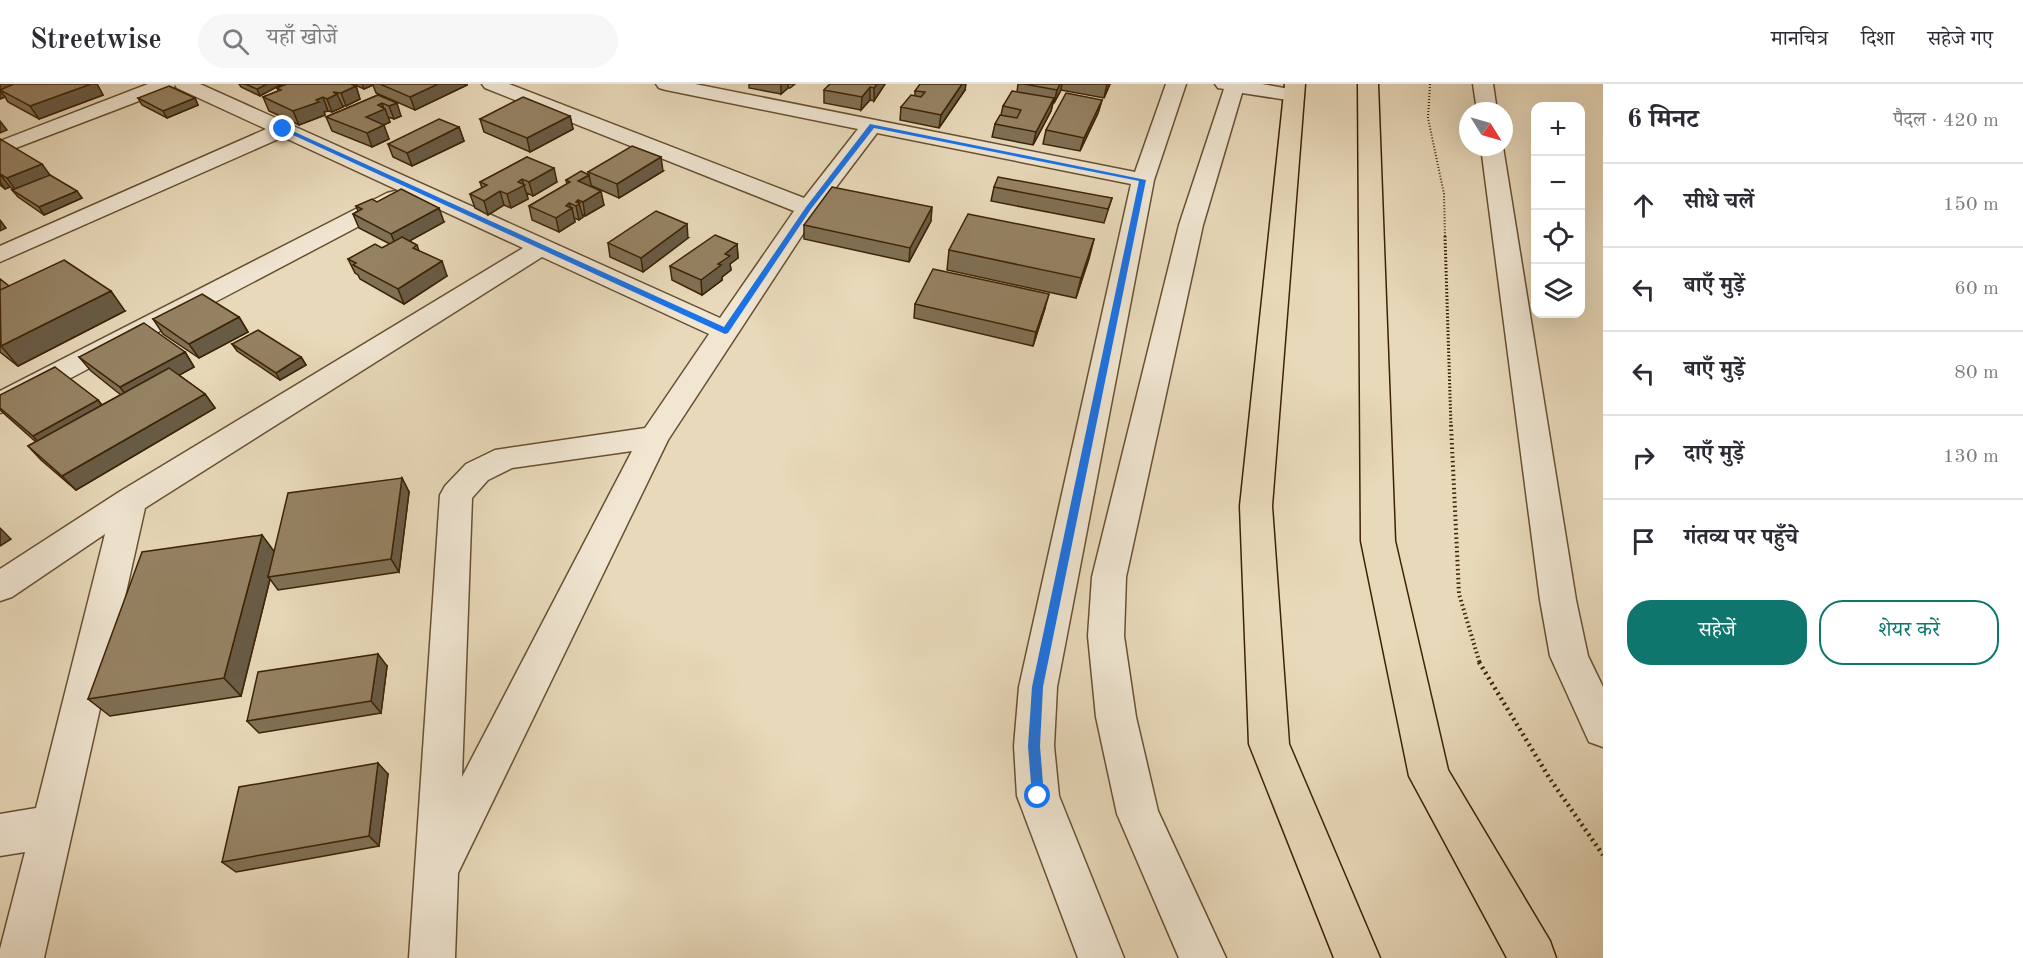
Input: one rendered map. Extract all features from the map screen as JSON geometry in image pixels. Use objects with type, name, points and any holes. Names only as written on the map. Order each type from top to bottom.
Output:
[{"type":"main road","points":[[1368,84],[1378,541],[1429,776],[1533,958]]},
{"type":"main road","points":[[1295,90],[1256,506],[1269,744],[1357,958]]},
{"type":"street","points":[[0,148],[166,84]]},
{"type":"street","points":[[184,84],[725,331]]},
{"type":"street","points":[[492,84],[808,208]]},
{"type":"street","points":[[666,84],[1143,180]]},
{"type":"street","points":[[1101,958],[1038,796],[1034,746],[1038,687],[1143,180],[1176,84]]},
{"type":"street","points":[[1483,84],[1486,102]]},
{"type":"street","points":[[1203,958],[1138,814],[1116,717],[1106,636],[1109,577],[1191,225],[1231,85],[1295,90]]},
{"type":"street","points":[[438,868],[654,437],[808,208],[872,125]]},
{"type":"street","points":[[0,255],[283,129]]},
{"type":"street","points":[[1493,156],[1558,600],[1569,656],[1603,729]]},
{"type":"street","points":[[0,403],[413,188]]},
{"type":"street","points":[[0,587],[130,501],[541,247]]},
{"type":"street","points":[[432,958],[456,495],[477,472],[506,458],[654,437]]},
{"type":"street","points":[[21,958],[130,501]]},
{"type":"street","points":[[0,835],[52,826]]},
{"type":"path","points":[[1430,84],[1428,118],[1444,195],[1446,310],[1459,594],[1478,661],[1550,779],[1603,855]]},
{"type":"building","points":[[14,84],[91,84],[30,106],[0,90]]},
{"type":"building","points":[[245,84],[267,84],[257,89]]},
{"type":"building","points":[[287,84],[350,84],[356,86],[341,93],[333,92],[337,94],[327,99],[323,97],[316,100],[319,102],[293,111],[263,97],[281,90],[277,88]]},
{"type":"building","points":[[380,84],[438,84],[410,97]]},
{"type":"building","points":[[830,84],[877,84],[874,88],[870,87],[862,97],[824,90]]},
{"type":"building","points":[[920,84],[962,84],[941,115],[901,107],[911,95],[921,97],[925,92],[915,91]]},
{"type":"building","points":[[1024,84],[1060,84],[1057,90]]},
{"type":"building","points":[[169,86],[195,98],[163,111],[138,98]]},
{"type":"building","points":[[1012,91],[1054,98],[1036,132],[995,124],[1000,115],[1017,118],[1021,110],[1003,106]]},
{"type":"building","points":[[1066,93],[1102,100],[1084,138],[1046,130]]},
{"type":"building","points":[[378,95],[397,103],[389,106],[382,103],[378,105],[385,109],[366,117],[384,125],[367,133],[326,117]]},
{"type":"building","points":[[523,97],[570,116],[527,138],[480,119]]},
{"type":"building","points":[[439,119],[459,127],[407,153],[388,144]]},
{"type":"building","points":[[0,139],[42,164],[7,178],[0,174]]},
{"type":"building","points":[[632,146],[661,157],[617,184],[588,172]]},
{"type":"building","points":[[527,157],[554,168],[529,182],[522,179],[518,182],[525,185],[507,194],[500,191],[484,201],[470,194],[487,185],[480,182]]},
{"type":"building","points":[[581,171],[589,175],[578,181],[601,191],[583,202],[578,200],[576,202],[580,203],[576,206],[569,203],[566,206],[572,208],[556,218],[529,206],[570,182],[566,180]]},
{"type":"building","points":[[50,175],[77,191],[39,207],[12,190]]},
{"type":"building","points":[[998,177],[1112,198],[1108,209],[994,187]]},
{"type":"building","points":[[832,187],[932,207],[910,248],[804,225]]},
{"type":"building","points":[[401,189],[439,208],[391,234],[353,214],[362,209],[356,206],[372,199],[377,202]]},
{"type":"building","points":[[656,211],[687,224],[641,258],[608,243]]},
{"type":"building","points":[[968,214],[1094,239],[1081,278],[949,250]]},
{"type":"building","points":[[715,235],[737,244],[725,254],[730,256],[718,264],[721,265],[701,280],[670,266]]},
{"type":"building","points":[[402,237],[417,245],[413,248],[442,261],[398,289],[353,265],[356,263],[348,259],[375,244],[382,248]]},
{"type":"building","points":[[64,260],[111,291],[1,346],[0,290]]},
{"type":"building","points":[[933,269],[1049,294],[1036,332],[915,304]]},
{"type":"building","points":[[0,279],[9,286],[0,290]]},
{"type":"building","points":[[202,294],[239,317],[189,344],[153,319]]},
{"type":"building","points":[[144,323],[185,352],[120,387],[79,357]]},
{"type":"building","points":[[258,330],[301,357],[276,373],[232,344]]},
{"type":"building","points":[[55,367],[98,400],[33,436],[0,408],[0,395]]},
{"type":"building","points":[[169,368],[205,394],[62,476],[28,446]]},
{"type":"building","points":[[402,478],[391,559],[268,577],[288,493]]},
{"type":"building","points":[[262,535],[224,678],[88,699],[142,552]]},
{"type":"building","points":[[378,654],[371,701],[247,721],[258,672]]},
{"type":"building","points":[[378,763],[369,836],[222,862],[239,787]]},
{"type":"route","points":[[283,129],[725,331],[808,208],[872,125],[1143,180],[1038,687],[1034,746],[1038,796]]}]
